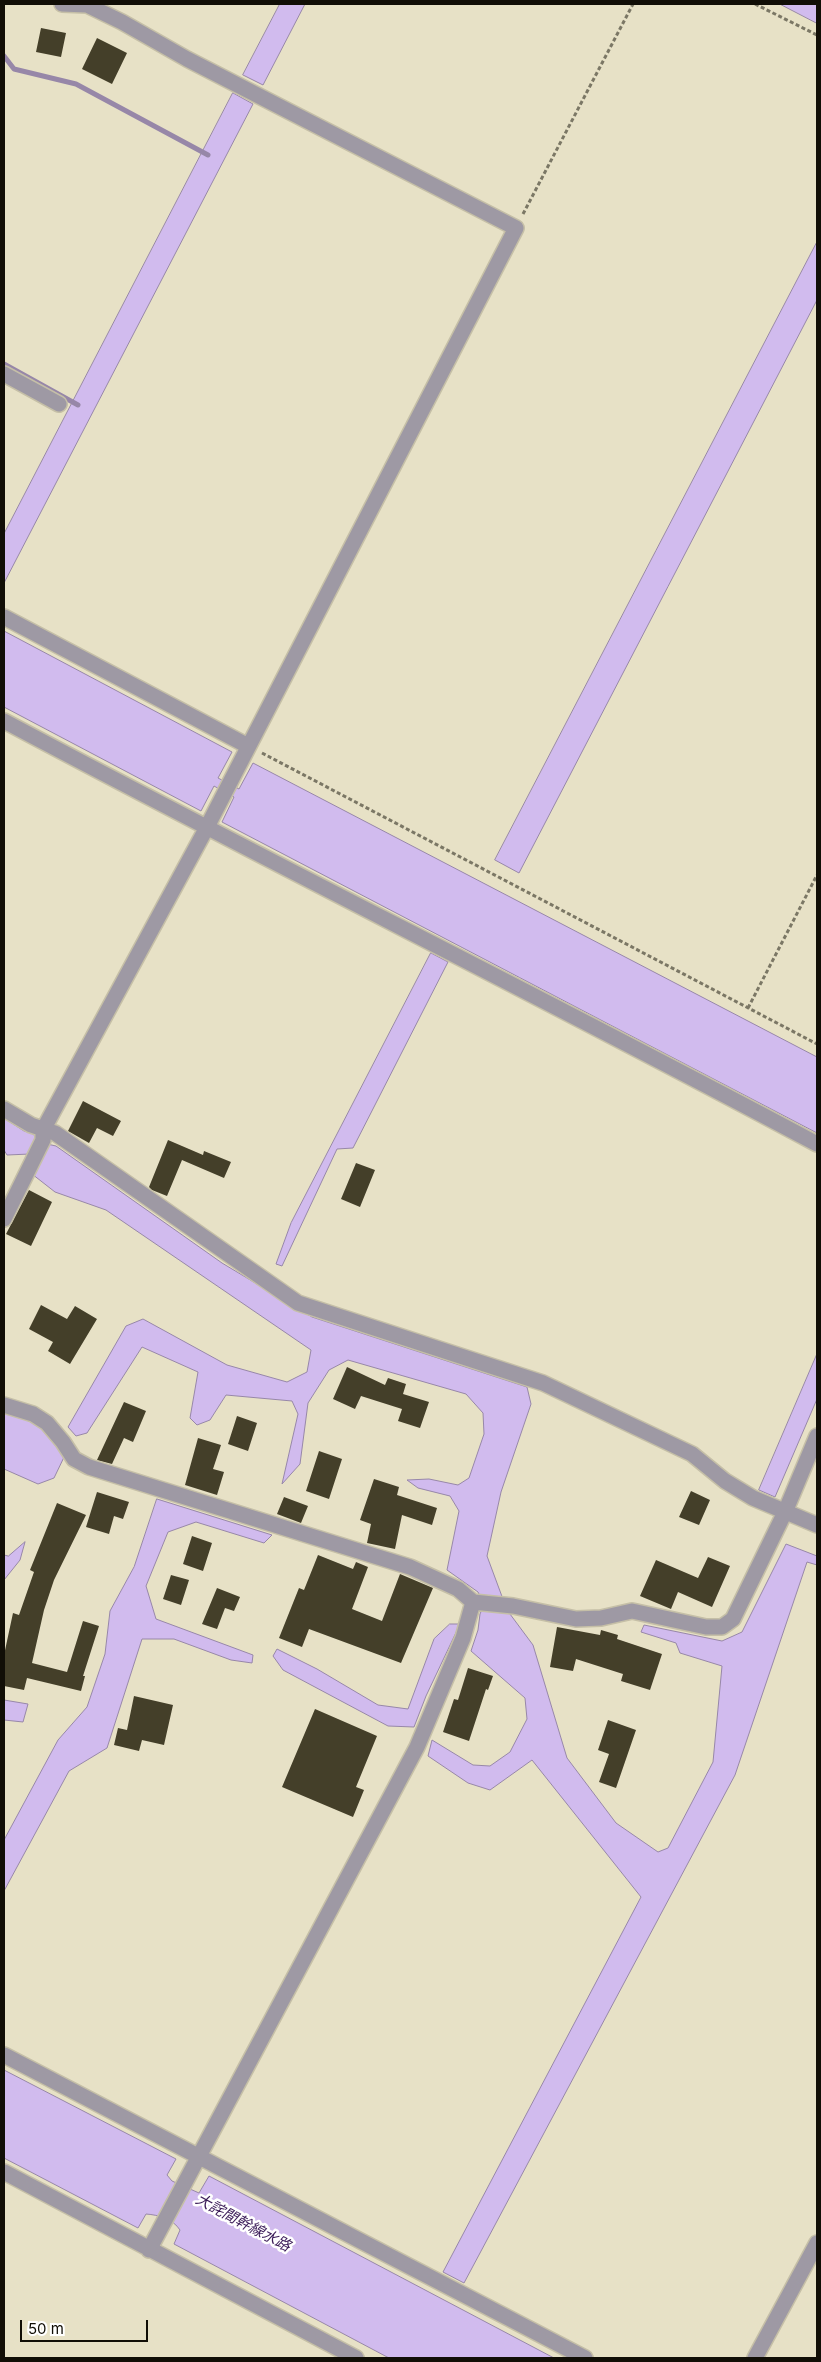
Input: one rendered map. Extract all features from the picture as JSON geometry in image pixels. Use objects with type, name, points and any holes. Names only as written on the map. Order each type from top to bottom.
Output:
[{"type":"street","points":[[4,1219],[43,1135],[206,829],[516,228],[187,59],[122,22],[86,5],[62,4]]},
{"type":"street","points":[[4,374],[59,404]]},
{"type":"street","points":[[4,617],[248,746]]},
{"type":"street","points":[[4,722],[206,829],[705,1084],[817,1144]]},
{"type":"street","points":[[4,1109],[31,1125],[43,1135],[55,1133],[298,1303],[542,1383],[692,1454],[725,1481],[753,1498],[817,1525]]},
{"type":"street","points":[[4,1405],[33,1414],[47,1423],[74,1459],[89,1467],[410,1567],[458,1589],[473,1602],[513,1606],[576,1619],[601,1618],[632,1611],[706,1627],[722,1627],[733,1619],[785,1512],[817,1436]]},
{"type":"street","points":[[149,2250],[417,1747],[463,1638],[473,1602]]},
{"type":"street","points":[[4,2055],[585,2358]]},
{"type":"street","points":[[4,2172],[356,2358]]},
{"type":"street","points":[[756,2358],[817,2243]]},
{"type":"path","points":[[516,228],[633,4]]},
{"type":"path","points":[[755,4],[817,35]]},
{"type":"path","points":[[248,746],[817,1044]]},
{"type":"path","points":[[748,1008],[817,875]]},
{"type":"water","points":[[280,4],[305,4],[263,85],[243,75]]},
{"type":"water","points":[[780,4],[817,4],[817,23]]},
{"type":"water","points":[[233,93],[253,104],[4,583],[4,534]]},
{"type":"water","points":[[817,242],[817,300],[519,873],[495,860]]},
{"type":"water","points":[[4,631],[232,752],[218,778],[239,789],[253,763],[817,1057],[817,1133],[222,822],[234,797],[214,786],[201,811],[4,707]]},
{"type":"water","points":[[431,953],[448,962],[353,1148],[337,1149],[282,1266],[276,1264],[291,1223]]},
{"type":"water","points":[[4,1118],[24,1131],[33,1133],[38,1142],[56,1146],[222,1263],[312,1317],[527,1387],[531,1404],[501,1492],[487,1556],[507,1610],[533,1645],[567,1758],[616,1823],[658,1852],[668,1848],[713,1762],[722,1666],[680,1653],[676,1643],[641,1632],[644,1625],[722,1641],[742,1632],[786,1544],[817,1556],[817,1565],[807,1562],[735,1775],[464,2283],[443,2272],[641,1897],[532,1760],[490,1790],[468,1783],[428,1756],[432,1740],[473,1765],[490,1766],[510,1752],[527,1719],[525,1698],[471,1651],[484,1605],[478,1592],[447,1570],[459,1511],[450,1496],[418,1488],[407,1480],[429,1479],[458,1485],[469,1478],[484,1434],[483,1413],[466,1394],[348,1360],[329,1370],[308,1403],[300,1464],[282,1484],[298,1414],[292,1401],[226,1395],[210,1420],[197,1425],[190,1418],[198,1372],[142,1347],[87,1433],[76,1436],[68,1427],[126,1326],[143,1319],[227,1365],[287,1382],[307,1372],[311,1350],[106,1210],[55,1192],[32,1174],[30,1154],[7,1155],[4,1150]]},
{"type":"water","points":[[817,1354],[817,1399],[775,1497],[759,1490]]},
{"type":"water","points":[[4,1412],[39,1426],[66,1453],[54,1478],[38,1484],[4,1469]]},
{"type":"water","points":[[157,1499],[272,1535],[264,1543],[196,1522],[168,1532],[146,1586],[156,1619],[253,1655],[252,1663],[231,1660],[174,1639],[142,1639],[107,1748],[69,1771],[4,1891],[4,1840],[58,1740],[87,1707],[105,1654],[110,1611],[134,1567]]},
{"type":"water","points":[[25,1542],[20,1560],[4,1580],[4,1555],[8,1556]]},
{"type":"water","points":[[450,1624],[460,1624],[426,1696],[414,1727],[388,1726],[283,1670],[273,1656],[277,1649],[317,1669],[378,1705],[408,1709],[434,1639]]},
{"type":"water","points":[[4,1700],[28,1704],[23,1722],[4,1720]]},
{"type":"water","name":"大詫間幹線水路","points":[[4,2070],[176,2159],[167,2175],[172,2181],[199,2193],[209,2176],[554,2358],[389,2358],[174,2244],[180,2230],[170,2220],[146,2214],[138,2228],[4,2158]]},
{"type":"building","points":[[41,28],[66,33],[61,57],[36,52]]},
{"type":"building","points":[[97,38],[127,53],[112,84],[82,69]]},
{"type":"building","points":[[83,1101],[121,1121],[113,1136],[97,1128],[89,1143],[68,1131]]},
{"type":"building","points":[[168,1140],[203,1155],[204,1151],[231,1162],[224,1178],[182,1160],[167,1196],[152,1190],[149,1187]]},
{"type":"building","points":[[356,1163],[375,1170],[360,1207],[341,1199]]},
{"type":"building","points":[[29,1190],[52,1202],[31,1246],[6,1234]]},
{"type":"building","points":[[41,1305],[67,1319],[75,1306],[97,1319],[70,1364],[48,1351],[53,1342],[29,1329]]},
{"type":"building","points":[[347,1367],[385,1385],[388,1378],[406,1384],[403,1394],[429,1402],[420,1428],[398,1421],[402,1409],[361,1396],[355,1409],[333,1399]]},
{"type":"building","points":[[124,1402],[146,1411],[133,1442],[124,1438],[112,1464],[97,1460]]},
{"type":"building","points":[[237,1416],[257,1423],[248,1451],[228,1444]]},
{"type":"building","points":[[198,1438],[221,1445],[213,1469],[224,1472],[217,1495],[185,1485]]},
{"type":"building","points":[[319,1451],[342,1459],[329,1499],[306,1491]]},
{"type":"building","points":[[374,1479],[399,1487],[397,1495],[437,1508],[432,1525],[402,1515],[395,1549],[367,1543],[371,1524],[360,1520]]},
{"type":"building","points":[[691,1491],[710,1500],[699,1525],[679,1517]]},
{"type":"building","points":[[97,1492],[129,1502],[123,1519],[114,1516],[109,1534],[86,1527]]},
{"type":"building","points":[[284,1497],[308,1506],[301,1523],[277,1514]]},
{"type":"building","points":[[57,1503],[86,1515],[54,1580],[44,1610],[32,1663],[67,1672],[83,1621],[99,1626],[83,1676],[85,1676],[81,1691],[27,1678],[24,1690],[4,1686],[4,1655],[13,1613],[19,1615],[34,1572],[30,1570]]},
{"type":"building","points":[[192,1536],[212,1543],[203,1571],[183,1564]]},
{"type":"building","points":[[318,1555],[353,1569],[356,1562],[368,1567],[352,1609],[382,1621],[400,1574],[433,1588],[401,1663],[309,1629],[302,1647],[279,1638],[299,1588],[304,1590]]},
{"type":"building","points":[[708,1557],[730,1566],[712,1607],[678,1592],[671,1609],[640,1596],[656,1560],[698,1578]]},
{"type":"building","points":[[171,1575],[189,1580],[181,1605],[163,1599]]},
{"type":"building","points":[[217,1588],[240,1597],[234,1611],[225,1608],[217,1629],[202,1624]]},
{"type":"building","points":[[557,1627],[600,1635],[601,1630],[618,1635],[617,1639],[662,1654],[650,1690],[621,1681],[623,1674],[576,1659],[573,1671],[550,1667]]},
{"type":"building","points":[[468,1668],[493,1676],[488,1690],[486,1689],[469,1741],[443,1732],[454,1699],[458,1700]]},
{"type":"building","points":[[134,1696],[173,1705],[164,1745],[142,1740],[139,1751],[114,1745],[118,1728],[127,1730]]},
{"type":"building","points":[[315,1709],[377,1736],[356,1787],[364,1790],[353,1817],[282,1787]]},
{"type":"building","points":[[608,1720],[636,1730],[616,1788],[599,1782],[609,1754],[598,1750]]},
{"type":"waterway","points":[[4,56],[14,69],[76,84],[208,155]]},
{"type":"waterway","points":[[4,364],[78,405]]}]
